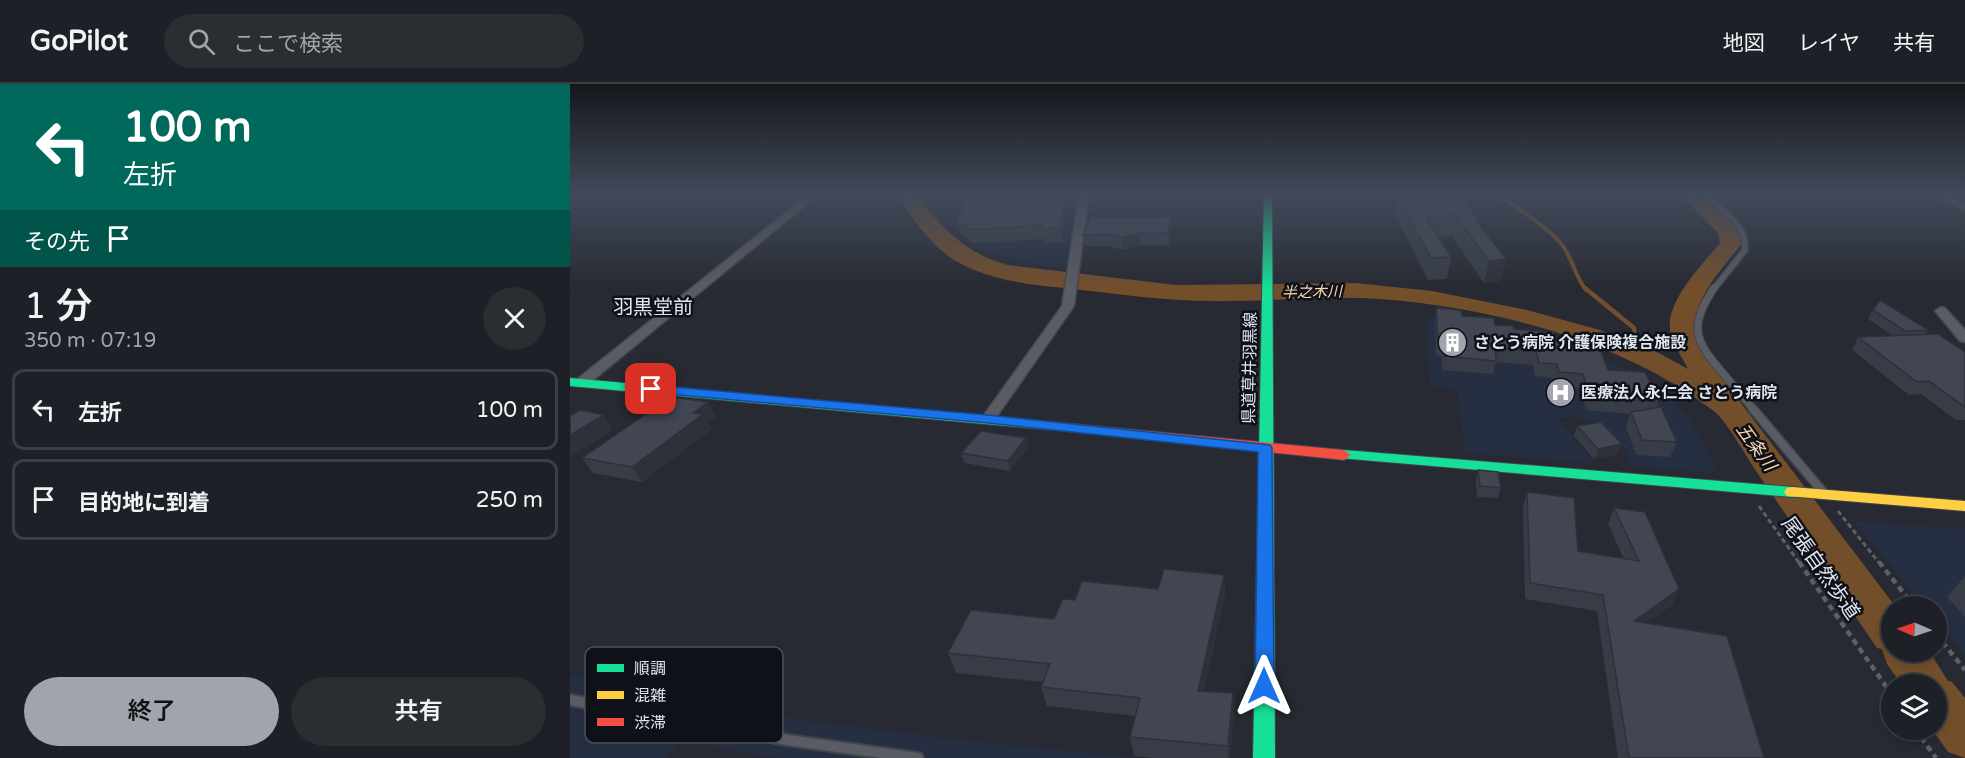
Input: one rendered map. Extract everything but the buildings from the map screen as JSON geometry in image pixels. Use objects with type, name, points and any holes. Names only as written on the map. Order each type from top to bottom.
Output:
[{"type":"street","points":[[575,382],[773,226]]},
{"type":"street","points":[[988,419],[1068,306],[1080,226]]},
{"type":"street","name":"県道草井羽黒線","points":[[1264,758],[1268,226]]},
{"type":"street","points":[[1941,311],[1965,338]]},
{"type":"street","points":[[575,382],[988,419],[1265,448],[1965,506]]},
{"type":"lane","points":[[1739,226],[1746,244],[1745,250],[1701,311],[1696,329],[1698,340],[1703,350],[1824,493]]},
{"type":"lane","points":[[570,700],[585,703]]},
{"type":"lane","points":[[783,739],[866,753],[918,758]]},
{"type":"path","name":"尾張自然歩道","points":[[1746,487],[1881,679]]},
{"type":"path","points":[[1824,493],[1906,596]]},
{"type":"path","points":[[1947,648],[1965,670]]},
{"type":"path","points":[[1923,740],[1936,758]]},
{"type":"shaded area","points":[[1072,226],[1065,270],[1023,263],[986,251],[973,245],[953,227]]},
{"type":"shaded area","name":"医療法人永仁会 さとう病院","points":[[1441,313],[1513,329],[1515,327],[1600,358],[1640,377],[1666,394],[1693,424],[1717,470],[1707,473],[1633,466],[1617,438],[1611,438],[1595,423],[1577,417],[1558,418],[1594,463],[1465,453],[1457,390],[1429,384],[1427,321]]},
{"type":"shaded area","points":[[1855,522],[1965,529],[1965,655],[1947,633],[1947,596],[1916,596]]},
{"type":"shaded area","points":[[570,674],[585,677],[585,743],[678,743],[665,758],[570,758]]},
{"type":"shaded area","points":[[783,717],[935,737],[1137,758],[776,758],[696,743],[783,743]]},
{"type":"waterway","name":"半之木川","points":[[931,226],[965,257],[991,268],[1018,275],[1193,294],[1380,292],[1463,303],[1527,317],[1590,335],[1645,357],[1726,406]]},
{"type":"waterway","points":[[1542,226],[1559,241],[1567,252],[1586,290]]},
{"type":"waterway","name":"五条川","points":[[1723,226],[1728,231],[1731,243],[1688,300],[1683,324],[1684,335],[1706,376],[1881,620]]},
{"type":"waterway","points":[[1585,288],[1634,328],[1634,340],[1625,349]]},
{"type":"waterway","name":"五条川","points":[[1911,662],[1920,674]]},
{"type":"waterway","name":"五条川","points":[[1947,712],[1965,736]]},
{"type":"traffic: fast","points":[[1264,758],[1268,226]]},
{"type":"traffic: fast","points":[[570,382],[1052,426]]},
{"type":"traffic: fast","points":[[1344,455],[1792,492]]},
{"type":"traffic: slow","points":[[1792,492],[1965,506]]},
{"type":"traffic: jam","points":[[1052,426],[1344,455]]},
{"type":"place","name":"さとう病院 介護保険複合施設","points":[[1453,342]]},
{"type":"place","name":"医療法人永仁会 さとう病院","points":[[1560,392]]},
{"type":"district","name":"羽黒堂前","points":[[653,307]]},
{"type":"route","points":[[651,389],[988,419],[1265,448],[1264,686]]}]
